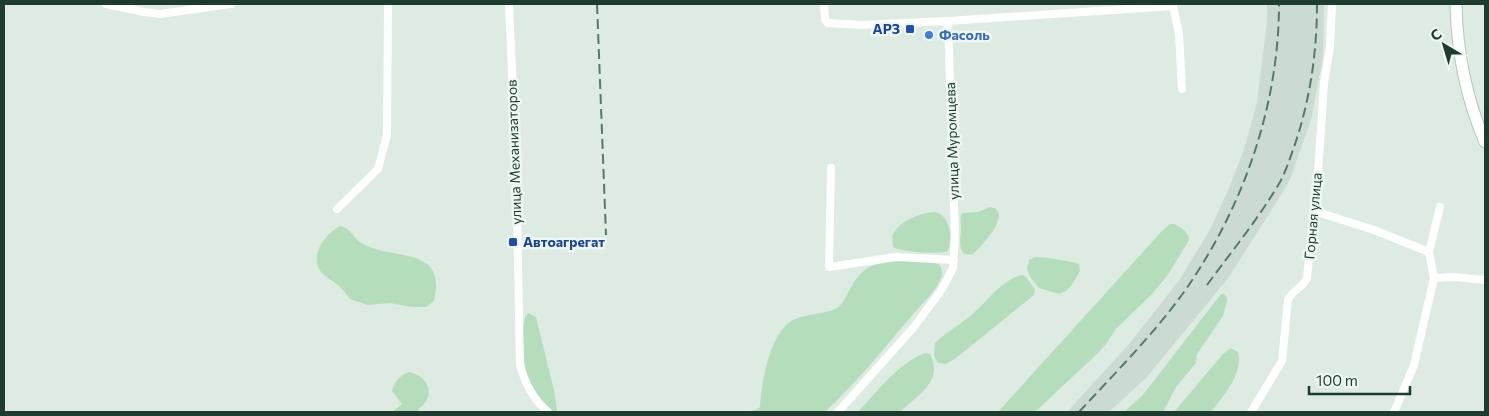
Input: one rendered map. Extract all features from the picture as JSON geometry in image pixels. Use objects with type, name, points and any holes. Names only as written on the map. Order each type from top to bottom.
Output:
[{"type":"street","points":[[106,4],[160,14],[232,4]]},
{"type":"street","points":[[337,209],[378,169],[387,135],[388,4]]},
{"type":"street","name":"улица Механизаторов","points":[[508,4],[516,162],[520,365],[536,401],[548,412]]},
{"type":"street","points":[[824,4],[825,19],[833,25],[948,21],[1173,6],[1178,29],[1182,89]]},
{"type":"street","name":"Горная улица","points":[[1252,412],[1282,361],[1290,295],[1300,288],[1307,278],[1324,83],[1331,34],[1332,4]]},
{"type":"street","points":[[1456,4],[1461,64],[1469,98],[1485,142]]},
{"type":"street","name":"улица Муромцева","points":[[948,21],[954,260]]},
{"type":"street","points":[[831,168],[829,267],[896,257],[954,260],[947,282],[933,303],[838,412]]},
{"type":"street","points":[[1394,412],[1414,365],[1434,278],[1429,252],[1440,207]]},
{"type":"street","points":[[1314,211],[1374,230],[1429,252]]},
{"type":"street","points":[[1434,278],[1453,277],[1485,280]]},
{"type":"shaded area","points":[[1267,4],[1324,4],[1323,57],[1311,120],[1289,182],[1229,277],[1147,377],[1109,412],[1067,412],[1130,343],[1180,279],[1211,228],[1245,146],[1257,103],[1267,21]]},
{"type":"green space","points":[[990,207],[997,210],[999,215],[998,222],[983,244],[973,254],[964,254],[960,244],[961,215],[963,213],[978,212]]},
{"type":"green space","points":[[935,212],[944,218],[949,228],[950,240],[948,251],[937,253],[921,252],[893,247],[892,236],[899,226],[916,216]]},
{"type":"green space","points":[[1170,224],[1174,224],[1184,230],[1189,240],[1169,273],[1153,293],[1116,329],[1098,353],[1035,412],[998,412],[1161,232]]},
{"type":"green space","points":[[340,226],[350,231],[363,244],[376,249],[416,258],[426,263],[433,271],[436,283],[434,301],[426,307],[411,307],[390,303],[368,305],[350,299],[340,287],[321,272],[317,263],[318,250],[321,244]]},
{"type":"green space","points":[[1035,257],[1079,264],[1080,271],[1071,286],[1059,294],[1039,288],[1027,269],[1029,260]]},
{"type":"green space","points":[[898,260],[918,260],[939,264],[942,276],[939,283],[930,296],[849,388],[825,412],[731,412],[750,411],[760,407],[762,385],[768,359],[778,335],[785,326],[798,318],[837,308],[858,277],[867,268],[880,263]]},
{"type":"green space","points":[[1023,275],[1035,289],[1034,295],[956,358],[946,364],[938,363],[934,356],[935,343],[975,312],[1001,286]]},
{"type":"green space","points":[[1221,294],[1227,297],[1223,316],[1197,354],[1196,363],[1176,387],[1163,412],[1124,412],[1142,396]]},
{"type":"green space","points":[[528,313],[536,317],[554,390],[556,412],[549,409],[538,395],[527,375],[524,357],[523,326]]},
{"type":"green space","points":[[1231,348],[1238,352],[1238,368],[1231,384],[1211,412],[1174,412],[1223,354]]},
{"type":"green space","points":[[925,353],[930,354],[934,372],[927,387],[914,400],[900,412],[858,412],[897,371]]},
{"type":"green space","points":[[409,372],[416,374],[426,382],[429,393],[427,399],[418,409],[420,412],[392,412],[402,404],[392,391],[393,387],[400,377]]},
{"type":"railway","points":[[597,4],[606,235]]},
{"type":"railway","points":[[1079,412],[1133,354],[1172,308],[1205,260],[1224,226],[1254,155],[1264,118],[1272,80],[1279,4]]},
{"type":"railway","points":[[1207,285],[1263,208],[1286,169],[1300,130],[1312,76],[1317,4]]},
{"type":"place","name":"АРЗ","points":[[910,29]]},
{"type":"place","name":"Фасоль","points":[[929,35]]},
{"type":"place","name":"Автоагрегат","points":[[513,242]]}]
